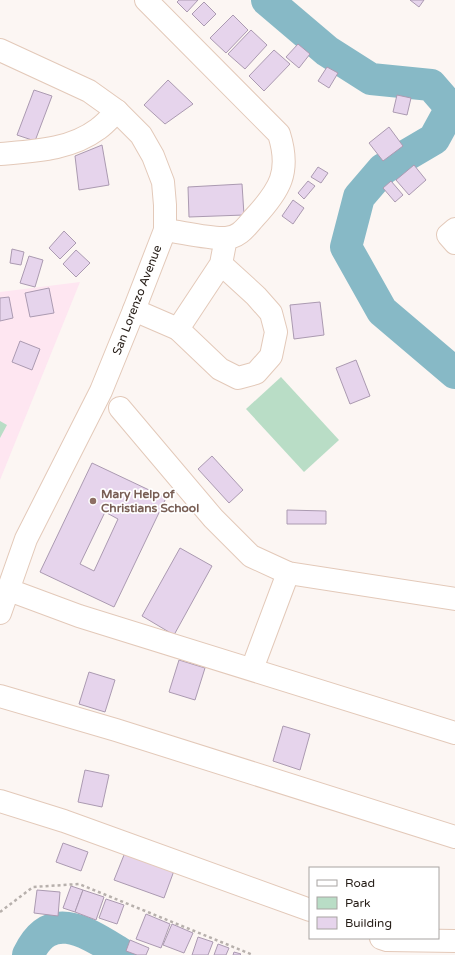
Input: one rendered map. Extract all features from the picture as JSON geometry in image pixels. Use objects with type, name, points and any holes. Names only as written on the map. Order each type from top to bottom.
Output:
[{"type":"street","points":[[146,0],[279,134],[284,152],[283,170],[279,186],[271,199],[240,234],[226,238],[165,230]]},
{"type":"street","name":"San Lorenzo Avenue","points":[[0,50],[89,91],[117,111],[141,135],[152,156],[163,182],[165,205],[165,230],[134,310],[101,391],[26,539],[0,613]]},
{"type":"street","points":[[0,154],[46,150],[73,143],[98,129],[117,111]]},
{"type":"street","points":[[178,329],[220,264],[226,238]]},
{"type":"street","points":[[134,310],[178,329],[220,369],[238,378],[256,374],[271,356],[276,332],[271,313],[256,296],[220,264]]},
{"type":"street","points":[[120,408],[213,518],[251,556],[288,573],[455,599]]},
{"type":"street","points":[[252,669],[288,573]]},
{"type":"street","points":[[9,590],[79,616],[455,732]]},
{"type":"street","points":[[0,696],[124,733],[455,837]]},
{"type":"street","points":[[0,801],[71,824],[309,910]]},
{"type":"street","points":[[384,939],[455,941]]},
{"type":"path","points":[[0,912],[33,887],[79,884],[253,955]]},
{"type":"shaded area","points":[[80,282],[0,480],[0,292]]},
{"type":"green space","points":[[281,377],[339,440],[304,472],[246,409]]},
{"type":"green space","points":[[0,421],[7,425],[0,438]]},
{"type":"building","points":[[179,0],[198,0],[187,12],[177,2]]},
{"type":"building","points":[[410,0],[424,0],[419,7]]},
{"type":"building","points":[[204,2],[216,14],[204,26],[192,14]]},
{"type":"building","points":[[233,15],[248,30],[226,53],[210,38]]},
{"type":"building","points":[[251,30],[267,45],[245,69],[228,54]]},
{"type":"building","points":[[298,44],[310,54],[299,68],[286,57]]},
{"type":"building","points":[[274,50],[290,64],[264,91],[249,76]]},
{"type":"building","points":[[327,67],[338,73],[329,88],[318,81]]},
{"type":"building","points":[[168,80],[193,104],[165,124],[144,105]]},
{"type":"building","points":[[34,90],[52,96],[35,141],[17,135]]},
{"type":"building","points":[[397,95],[411,98],[407,115],[393,112]]},
{"type":"building","points":[[389,127],[403,146],[383,161],[369,143]]},
{"type":"building","points":[[102,145],[109,185],[79,190],[75,156]]},
{"type":"building","points":[[414,165],[426,180],[409,195],[396,180]]},
{"type":"building","points":[[318,167],[328,173],[321,183],[311,177]]},
{"type":"building","points":[[308,181],[315,186],[304,199],[298,193]]},
{"type":"building","points":[[391,181],[403,195],[395,202],[383,188]]},
{"type":"building","points":[[242,184],[244,215],[189,217],[188,187]]},
{"type":"building","points":[[293,200],[304,208],[293,224],[282,216]]},
{"type":"building","points":[[64,231],[76,243],[60,259],[49,248]]},
{"type":"building","points":[[12,249],[24,252],[21,265],[10,263]]},
{"type":"building","points":[[76,250],[90,263],[76,277],[63,264]]},
{"type":"building","points":[[29,256],[43,260],[35,287],[20,283]]},
{"type":"building","points":[[49,288],[54,313],[30,317],[25,293]]},
{"type":"building","points":[[9,297],[13,318],[0,321],[0,298]]},
{"type":"building","points":[[320,302],[324,335],[294,339],[290,305]]},
{"type":"building","points":[[20,341],[40,349],[32,370],[12,362]]},
{"type":"building","points":[[356,360],[370,396],[350,404],[336,368]]},
{"type":"building","points":[[212,456],[243,490],[229,503],[198,469]]},
{"type":"building","points":[[92,463],[166,498],[114,607],[40,572]],"holes":[[[105,512],[118,519],[94,571],[80,564]]]},
{"type":"building","points":[[287,510],[326,511],[326,524],[287,524]]},
{"type":"building","points":[[180,548],[212,566],[174,635],[142,616]]},
{"type":"building","points":[[179,660],[205,668],[195,700],[169,692]]},
{"type":"building","points":[[89,672],[115,680],[105,712],[79,704]]},
{"type":"building","points":[[283,726],[310,734],[300,770],[273,761]]},
{"type":"building","points":[[85,770],[109,775],[102,807],[78,802]]},
{"type":"building","points":[[63,843],[88,852],[81,871],[56,862]]},
{"type":"building","points":[[126,850],[175,868],[164,898],[114,880]]},
{"type":"building","points":[[71,886],[83,890],[75,912],[63,908]]},
{"type":"building","points":[[37,890],[60,892],[58,916],[34,913]]},
{"type":"building","points":[[83,890],[104,897],[96,920],[75,912]]},
{"type":"building","points":[[106,899],[124,905],[117,924],[99,918]]},
{"type":"building","points":[[146,914],[170,924],[161,948],[136,939]]},
{"type":"building","points":[[172,924],[193,933],[184,953],[163,945]]},
{"type":"building","points":[[198,937],[213,942],[208,955],[192,955]]},
{"type":"building","points":[[130,940],[149,948],[146,955],[137,955],[126,951]]},
{"type":"building","points":[[218,944],[229,948],[226,955],[214,955]]},
{"type":"building","points":[[234,952],[241,954],[233,955]]},
{"type":"waterway","points":[[267,0],[327,51],[371,79],[431,85],[451,108],[434,139],[383,169],[359,197],[346,247],[382,311],[455,373]]},
{"type":"waterway","points":[[28,955],[38,940],[48,931],[60,928],[72,929],[85,933],[124,955]]},
{"type":"place","name":"Mary Help of Christians School","points":[[93,501]]}]
